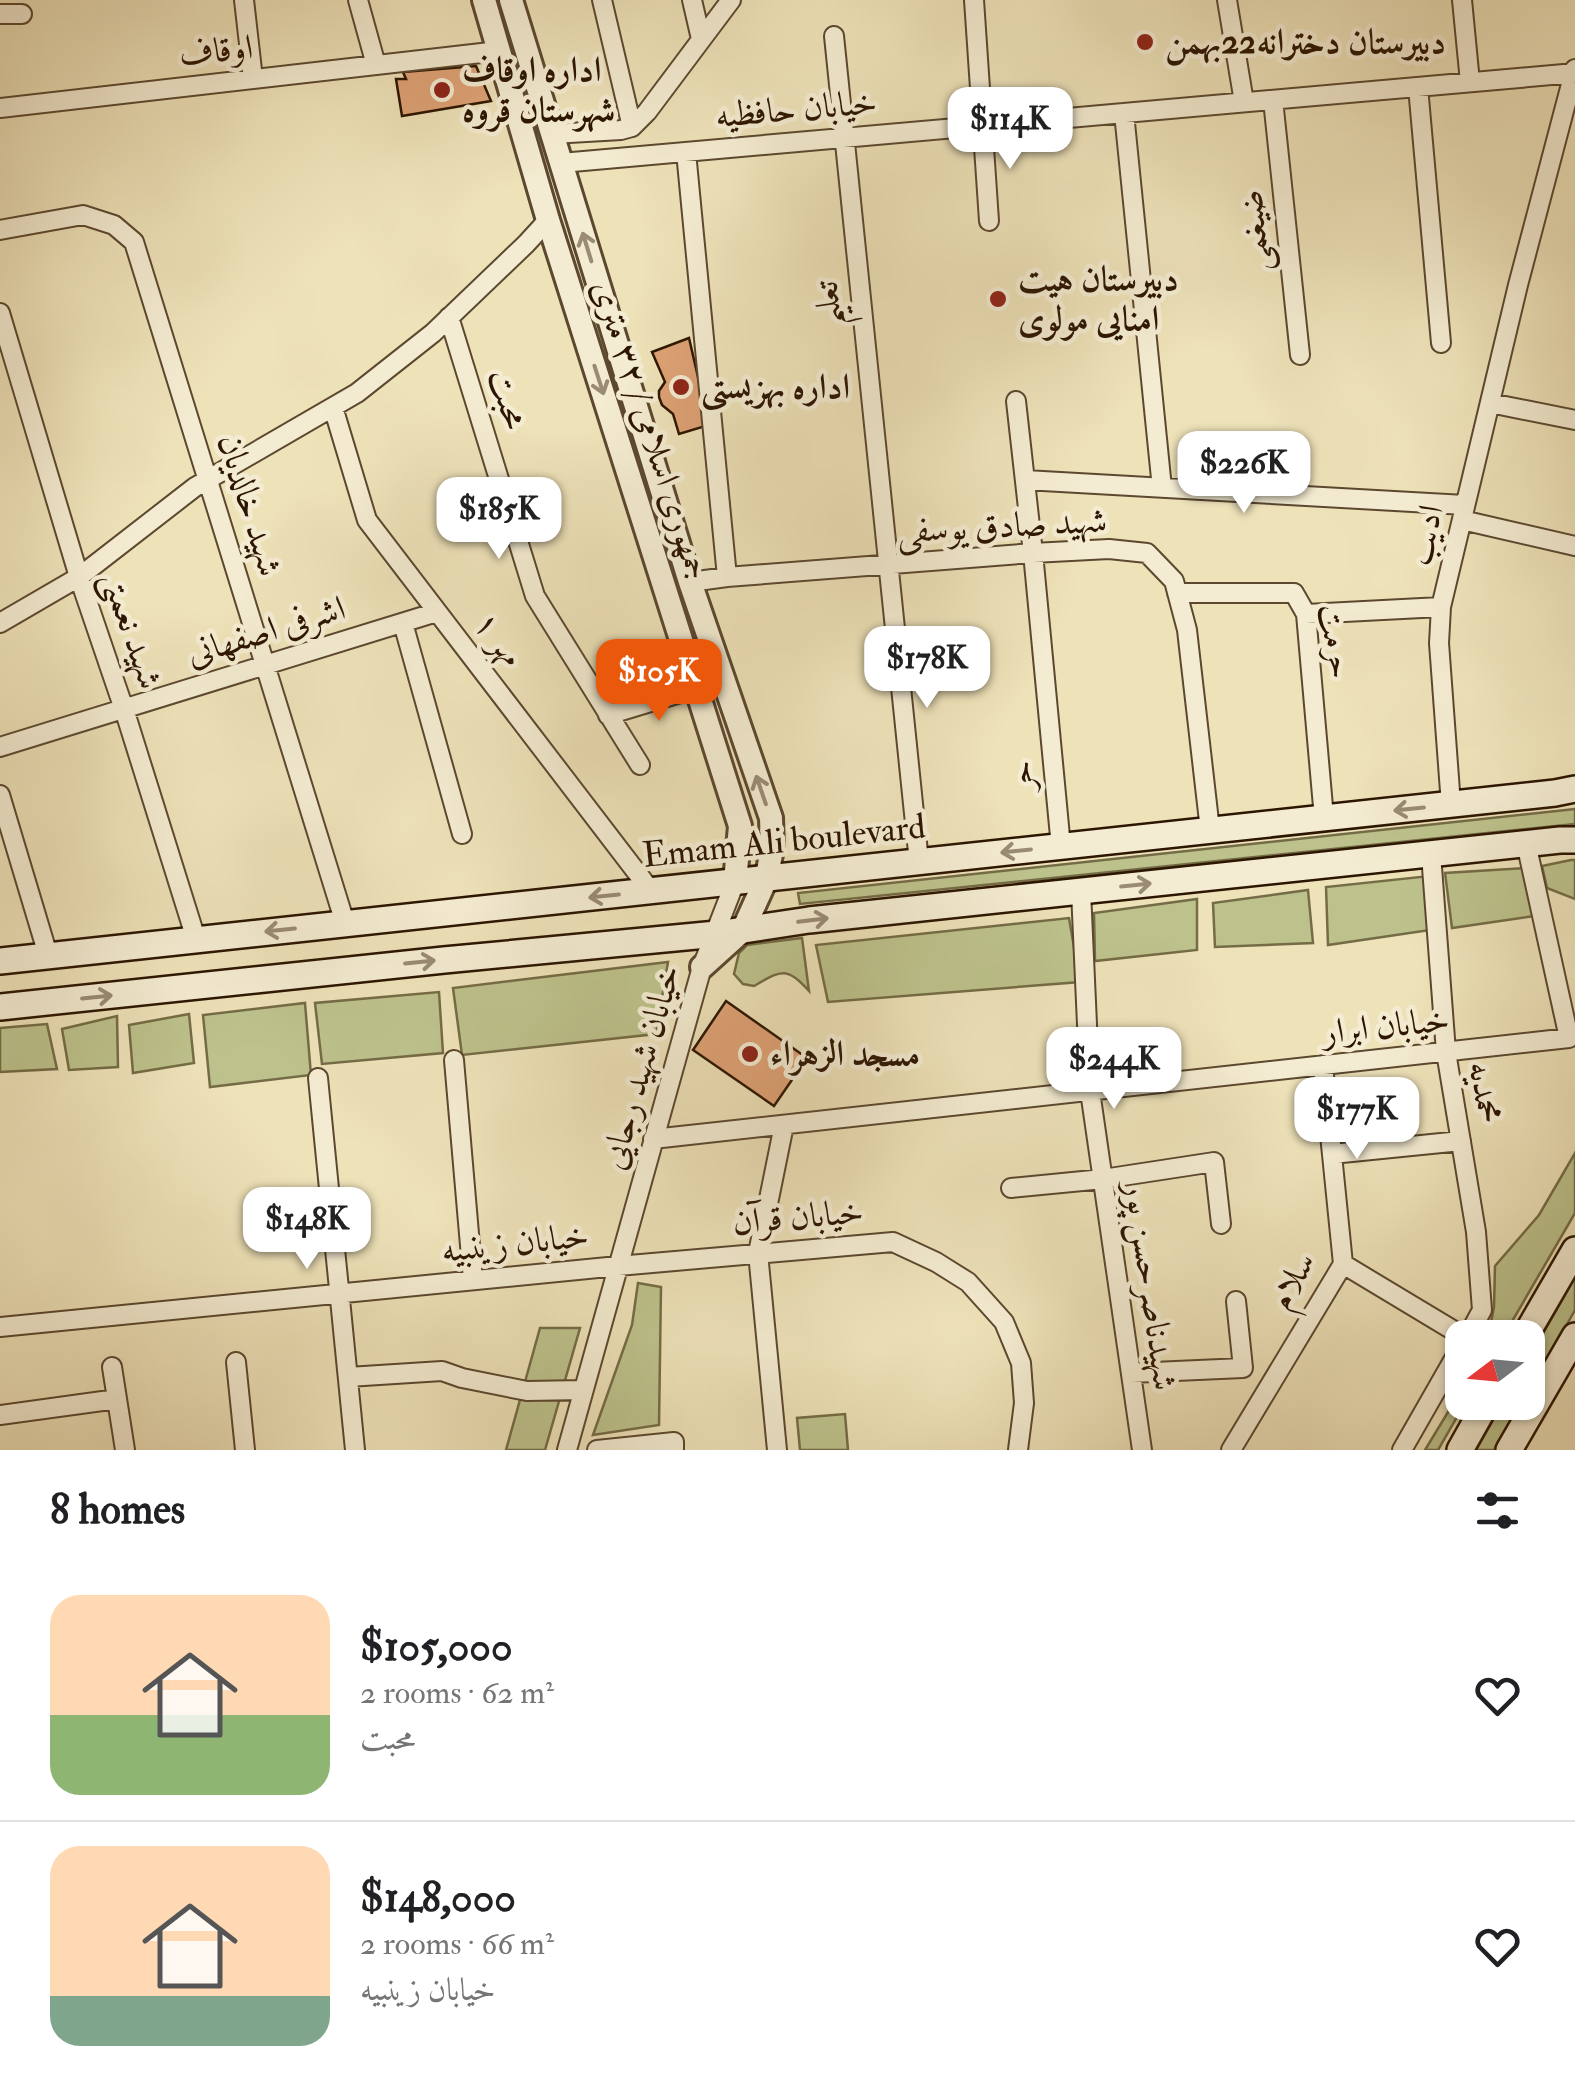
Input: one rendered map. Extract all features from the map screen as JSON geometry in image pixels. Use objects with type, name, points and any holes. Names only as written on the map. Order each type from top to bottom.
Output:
[{"type":"main road","name":"Emam Ali boulevard","points":[[0,960],[1575,789]]},
{"type":"main road","points":[[0,1007],[1575,840]]},
{"type":"main road","points":[[1534,1320],[1575,1250]]},
{"type":"main road","points":[[1510,1450],[1574,1342]]},
{"type":"main road","points":[[1460,1450],[1477,1420]]},
{"type":"street","points":[[244,0],[253,79]]},
{"type":"street","points":[[358,0],[376,65]]},
{"type":"street","points":[[602,0],[632,126]]},
{"type":"street","points":[[692,0],[701,39]]},
{"type":"street","points":[[552,134],[632,126],[648,112],[731,0]]},
{"type":"street","points":[[974,0],[989,221]]},
{"type":"street","points":[[1228,0],[1244,102]]},
{"type":"street","points":[[1462,0],[1470,82]]},
{"type":"street","points":[[485,5],[511,1]]},
{"type":"street","name":"جمهوری اسلامی / ۳۲ متری","points":[[511,1],[690,582],[771,818],[768,877],[743,930],[702,967]]},
{"type":"street","name":"جمهوری اسلامی / ۳۲ متری","points":[[485,5],[548,220],[740,826],[736,882]]},
{"type":"street","points":[[0,14],[22,14]]},
{"type":"street","name":"تعلیم","points":[[834,36],[918,862]]},
{"type":"street","name":"اوقاف","points":[[0,108],[499,51]]},
{"type":"street","name":"خیابان حافظیه","points":[[561,163],[1574,72]]},
{"type":"street","name":"ادیب","points":[[1451,804],[1441,606],[1574,72]]},
{"type":"street","points":[[1418,87],[1441,343]]},
{"type":"street","name":"ضیغمی","points":[[1273,100],[1300,355]]},
{"type":"street","points":[[1124,113],[1162,488]]},
{"type":"street","points":[[686,152],[727,577]]},
{"type":"street","name":"شهید خالدیان","points":[[0,230],[83,215],[114,225],[134,242],[345,924]]},
{"type":"street","points":[[0,623],[79,577],[195,487],[356,393],[433,333],[548,220]]},
{"type":"street","name":"شهید نعمتی","points":[[0,312],[4,341],[196,940]]},
{"type":"street","name":"محبت","points":[[449,317],[535,596],[640,765]]},
{"type":"street","name":"حر","points":[[1016,401],[1061,846]]},
{"type":"street","points":[[1490,402],[1575,420]]},
{"type":"street","name":"مهر ۱","points":[[333,406],[367,520],[650,890]]},
{"type":"street","points":[[1025,480],[1463,513],[1575,546]]},
{"type":"street","name":"شهید صادق یوسفی","points":[[690,582],[1033,554],[1109,550],[1147,553],[1174,581],[1187,630],[1210,830]]},
{"type":"street","name":"حرمت","points":[[1177,594],[1294,593],[1306,614],[1324,818]]},
{"type":"street","points":[[1306,614],[1441,606]]},
{"type":"street","name":"اشرفی اصفهانی","points":[[0,747],[438,612]]},
{"type":"street","points":[[403,623],[462,834]]},
{"type":"street","points":[[608,715],[697,688]]},
{"type":"street","points":[[0,795],[48,956]]},
{"type":"street","name":"خیابان ابرار","points":[[654,1140],[1570,1038],[1526,843]]},
{"type":"street","name":"محمدیه","points":[[1430,854],[1446,1052],[1476,1232],[1482,1310],[1477,1320]]},
{"type":"street","name":"خیابان شهید رجایی","points":[[566,1450],[702,967],[736,882]]},
{"type":"street","name":"شهیدناصرحسن پور","points":[[1081,891],[1090,1091],[1142,1450]]},
{"type":"street","points":[[454,1060],[473,1280]]},
{"type":"street","name":"سلام","points":[[1232,1450],[1343,1264],[1323,1065]]},
{"type":"street","points":[[318,1078],[355,1450]]},
{"type":"street","points":[[777,1450],[758,1253],[784,1125]]},
{"type":"street","points":[[1332,1154],[1461,1141]]},
{"type":"street","points":[[1011,1188],[1214,1162],[1221,1224]]},
{"type":"street","name":"خیابان قرآن","points":[[618,1266],[893,1242],[968,1282],[1004,1322],[1021,1363],[1024,1403],[1018,1450]]},
{"type":"street","points":[[1343,1264],[1445,1325]]},
{"type":"street","name":"خیابان زینبیه","points":[[0,1327],[618,1266]]},
{"type":"street","points":[[1131,1373],[1243,1368],[1236,1301]]},
{"type":"street","points":[[236,1362],[246,1450]]},
{"type":"street","points":[[112,1367],[125,1450]]},
{"type":"street","points":[[348,1377],[442,1371],[527,1391],[583,1390]]},
{"type":"street","points":[[1402,1450],[1445,1375]]},
{"type":"street","points":[[0,1415],[116,1399]]},
{"type":"street","points":[[597,1450],[674,1442],[674,1450]]},
{"type":"green space","points":[[1575,809],[1575,824],[800,904],[798,893]]},
{"type":"green space","points":[[1575,860],[1575,899],[1547,888],[1542,866]]},
{"type":"green space","points":[[1526,868],[1541,915],[1452,928],[1445,873]]},
{"type":"green space","points":[[1429,876],[1437,929],[1328,945],[1326,887]]},
{"type":"green space","points":[[1308,890],[1313,943],[1215,947],[1213,903]]},
{"type":"green space","points":[[1197,899],[1197,950],[1095,961],[1094,913]]},
{"type":"green space","points":[[1069,918],[1080,982],[828,1002],[816,945]]},
{"type":"green space","points":[[802,938],[809,991],[789,974],[778,974],[754,986],[743,984],[734,974],[739,953],[747,945]]},
{"type":"green space","points":[[668,962],[656,1034],[462,1055],[453,988]]},
{"type":"green space","points":[[439,992],[443,1053],[322,1064],[315,1003]]},
{"type":"green space","points":[[305,1003],[311,1075],[210,1087],[203,1015]]},
{"type":"green space","points":[[189,1014],[194,1063],[133,1073],[129,1025]]},
{"type":"green space","points":[[117,1016],[118,1067],[69,1070],[62,1029]]},
{"type":"green space","points":[[47,1024],[57,1069],[0,1072],[0,1028]]},
{"type":"green space","points":[[1575,1153],[1575,1213],[1513,1320],[1491,1320],[1495,1266],[1539,1215]]},
{"type":"green space","points":[[1575,1277],[1575,1310],[1545,1363],[1545,1330]]},
{"type":"green space","points":[[638,1283],[661,1287],[659,1425],[593,1435],[632,1325]]},
{"type":"green space","points":[[540,1328],[580,1328],[545,1450],[506,1450]]},
{"type":"green space","points":[[845,1414],[848,1450],[800,1450],[797,1418]]},
{"type":"green space","points":[[1445,1417],[1455,1420],[1438,1450],[1425,1450]]},
{"type":"green space","points":[[1493,1420],[1512,1420],[1494,1450],[1476,1450]]},
{"type":"building","name":"اداره اوقاف شهرستان قروه","points":[[476,66],[491,101],[402,116],[396,79],[406,79],[403,72]]},
{"type":"building","name":"اداره بهزیستی","points":[[689,338],[709,425],[679,434],[673,414],[659,397],[665,382],[652,352]]},
{"type":"building","name":"مسجد الزهراء","points":[[726,1001],[807,1058],[774,1106],[693,1050]]},
{"type":"place","name":"دبیرستان دخترانه22بهمن","points":[[1145,42]]},
{"type":"place","name":"اداره اوقاف شهرستان قروه","points":[[442,90]]},
{"type":"place","name":"دبیرستان هیت امنایی مولوی","points":[[998,299]]},
{"type":"place","name":"اداره بهزیستی","points":[[681,387]]},
{"type":"place","name":"مسجد الزهراء","points":[[750,1054]]}]
